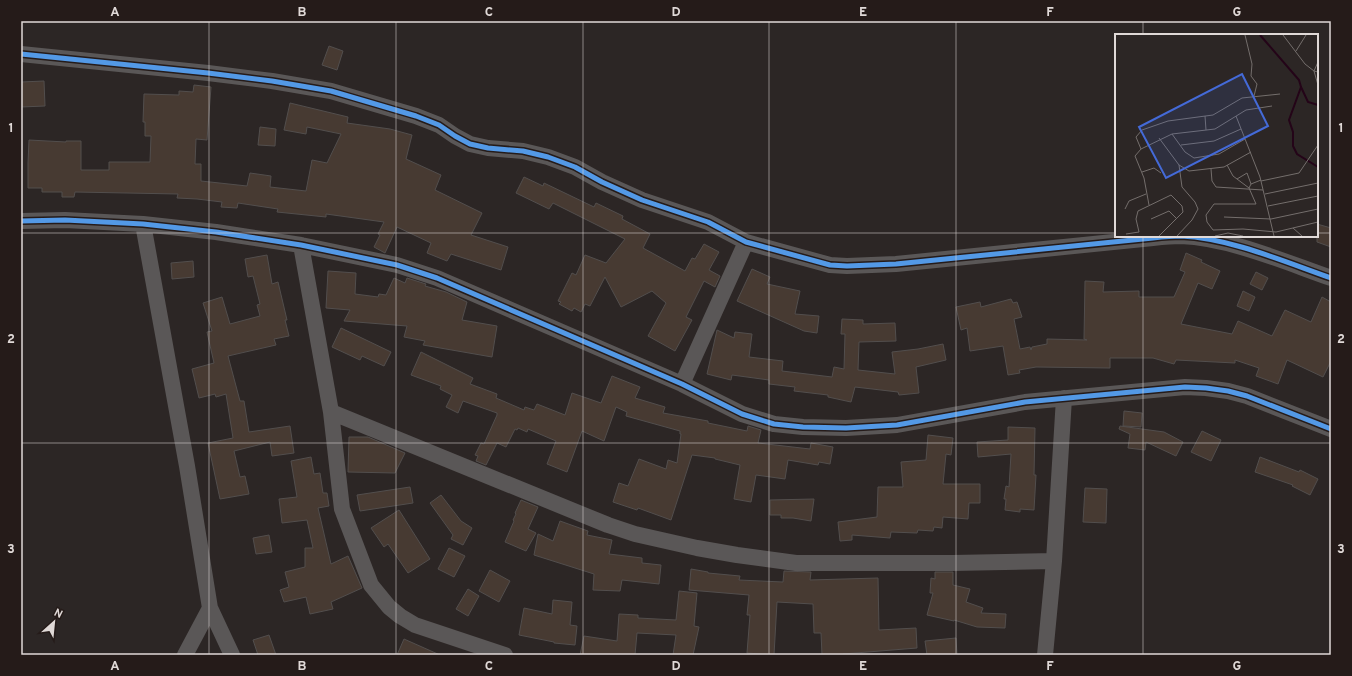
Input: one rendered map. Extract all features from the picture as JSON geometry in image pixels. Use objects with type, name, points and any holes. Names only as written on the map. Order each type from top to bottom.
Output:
[{"type":"street","points":[[21,54],[208,73],[272,81],[331,92],[416,116],[439,125],[470,144],[488,148],[523,151],[548,157],[575,167],[602,182],[642,200],[708,222],[746,242],[830,265],[847,266],[896,264],[1167,237]]},
{"type":"street","points":[[21,221],[65,220],[142,224],[216,232],[301,245],[397,265],[437,278],[682,384],[742,414],[774,424],[803,427],[846,428],[897,425],[1025,402],[1185,387],[1228,391],[1247,396],[1331,429]]},
{"type":"street","points":[[142,224],[187,466],[210,608],[232,655]]},
{"type":"street","points":[[1189,237],[1232,245],[1331,278]]},
{"type":"street","points":[[682,384],[746,242]]},
{"type":"street","points":[[301,245],[331,412],[342,509],[371,585],[389,607],[415,625],[505,655]]},
{"type":"street","points":[[1045,655],[1054,561],[1064,398]]},
{"type":"street","points":[[331,412],[608,525],[635,534],[697,548],[796,563],[952,563],[1054,561]]},
{"type":"street","points":[[186,655],[210,608]]},
{"type":"building","points":[[329,46],[343,51],[337,70],[322,65]]},
{"type":"building","points":[[44,81],[45,106],[21,107],[21,82]]},
{"type":"building","points":[[194,85],[211,87],[207,140],[196,139],[195,164],[201,164],[201,181],[247,186],[250,173],[271,176],[270,187],[306,191],[312,160],[327,163],[341,134],[307,127],[306,134],[284,130],[290,103],[348,117],[347,123],[390,129],[412,135],[406,159],[441,175],[435,190],[482,213],[471,235],[508,247],[501,270],[451,254],[447,261],[427,253],[431,243],[397,227],[385,253],[374,247],[384,222],[326,214],[326,217],[277,212],[278,209],[238,203],[237,208],[221,207],[222,202],[177,198],[178,194],[75,192],[74,197],[62,197],[62,192],[42,192],[42,188],[28,188],[29,140],[66,142],[81,141],[81,170],[109,170],[109,162],[150,162],[151,136],[145,136],[145,122],[143,122],[144,94],[179,95],[179,91],[193,92]]},
{"type":"building","points":[[260,127],[276,129],[275,146],[258,145]]},
{"type":"building","points":[[524,177],[543,186],[544,183],[594,207],[596,203],[623,216],[622,219],[650,234],[643,248],[685,271],[692,258],[695,259],[704,244],[719,252],[709,270],[720,276],[715,287],[704,281],[686,317],[692,320],[675,351],[648,336],[666,303],[652,291],[621,307],[605,277],[590,306],[585,304],[581,312],[574,308],[572,311],[559,304],[561,302],[558,301],[572,273],[576,275],[585,255],[606,263],[625,239],[553,203],[549,209],[516,193]]},
{"type":"building","points":[[1318,224],[1331,228],[1331,247],[1317,242]]},
{"type":"building","points":[[1186,253],[1202,260],[1201,262],[1220,271],[1212,289],[1198,283],[1181,324],[1232,334],[1238,321],[1272,336],[1285,310],[1311,322],[1322,297],[1331,302],[1331,361],[1323,377],[1287,360],[1278,384],[1256,376],[1259,368],[1235,360],[1235,363],[1176,360],[1174,364],[1153,358],[1110,358],[1110,368],[1036,367],[1019,370],[1020,373],[1008,375],[1003,346],[970,351],[967,328],[961,330],[956,307],[980,302],[981,307],[1011,299],[1013,303],[1017,302],[1022,317],[1014,319],[1020,349],[1030,347],[1031,350],[1032,347],[1047,344],[1047,339],[1087,340],[1084,339],[1085,281],[1104,282],[1103,292],[1139,291],[1139,297],[1174,297],[1185,272],[1180,270]]},
{"type":"building","points":[[267,255],[272,284],[278,282],[287,320],[285,320],[289,336],[274,339],[276,345],[228,356],[240,401],[244,401],[249,432],[290,426],[294,453],[272,456],[270,442],[234,451],[240,477],[245,476],[249,494],[220,499],[208,443],[233,438],[226,394],[216,397],[215,394],[199,398],[192,369],[214,363],[207,332],[212,331],[203,303],[222,297],[230,324],[260,316],[257,305],[260,304],[253,276],[248,277],[245,259]]},
{"type":"building","points":[[193,261],[194,277],[172,279],[171,263]]},
{"type":"building","points":[[752,269],[770,277],[767,284],[800,291],[795,314],[819,316],[817,333],[804,331],[737,301]]},
{"type":"building","points":[[328,271],[356,273],[355,294],[378,297],[379,294],[386,295],[394,278],[405,283],[407,278],[426,284],[425,286],[446,292],[467,302],[462,320],[497,326],[492,357],[423,345],[425,341],[404,337],[407,326],[344,321],[350,310],[326,308]]},
{"type":"building","points":[[1256,272],[1268,278],[1262,290],[1250,284]]},
{"type":"building","points":[[1243,291],[1255,297],[1249,311],[1237,306]]},
{"type":"building","points":[[842,319],[863,320],[863,324],[895,323],[896,341],[859,342],[858,370],[895,374],[892,352],[943,344],[946,360],[916,367],[919,393],[899,395],[898,392],[855,387],[851,402],[828,397],[828,395],[794,391],[795,387],[769,384],[769,380],[732,375],[731,380],[707,374],[717,330],[734,338],[735,332],[752,334],[749,357],[783,361],[782,371],[832,377],[834,367],[844,369],[845,334],[841,334]]},
{"type":"building","points":[[341,328],[391,352],[384,366],[362,356],[360,360],[332,347]]},
{"type":"building","points":[[421,352],[473,378],[470,384],[497,394],[496,398],[524,410],[525,407],[534,410],[537,404],[565,415],[572,393],[601,403],[612,376],[640,387],[635,398],[665,407],[663,413],[708,421],[708,423],[747,431],[748,426],[761,430],[758,443],[810,449],[811,443],[833,447],[830,464],[819,462],[818,465],[788,460],[785,479],[756,475],[751,502],[734,499],[740,465],[715,458],[692,455],[671,520],[638,508],[637,510],[613,502],[619,483],[628,486],[639,459],[666,469],[668,460],[677,463],[681,434],[680,431],[626,416],[627,412],[616,407],[604,441],[582,431],[567,472],[547,464],[556,441],[528,429],[527,432],[518,428],[517,430],[515,429],[506,447],[497,443],[486,465],[476,461],[478,456],[475,455],[481,443],[484,444],[497,413],[463,401],[458,413],[446,407],[452,395],[440,389],[441,386],[411,375]]},
{"type":"building","points":[[1124,411],[1142,413],[1141,427],[1123,426]]},
{"type":"building","points":[[1120,426],[1164,432],[1183,442],[1176,456],[1146,442],[1145,450],[1128,448],[1130,434],[1119,429]]},
{"type":"building","points":[[1008,427],[1035,428],[1034,475],[1036,475],[1034,510],[1020,509],[1020,512],[1005,510],[1006,499],[1004,499],[1006,486],[1009,487],[1011,454],[978,457],[977,442],[1008,440]]},
{"type":"building","points":[[1202,431],[1221,440],[1211,461],[1191,452]]},
{"type":"building","points":[[928,435],[953,438],[951,455],[946,454],[943,484],[980,484],[980,503],[969,503],[968,519],[943,517],[942,528],[934,527],[933,531],[918,530],[917,533],[891,532],[890,538],[852,535],[852,540],[840,541],[838,522],[877,517],[878,487],[903,487],[901,462],[926,460]]},
{"type":"building","points":[[349,437],[368,437],[405,453],[395,473],[348,472]]},
{"type":"building","points":[[311,457],[314,474],[320,473],[323,493],[327,493],[329,506],[318,508],[331,564],[348,556],[362,588],[331,602],[333,609],[310,614],[306,597],[284,602],[280,590],[289,587],[285,572],[305,567],[305,548],[313,548],[307,520],[282,523],[279,499],[297,497],[291,461]]},
{"type":"building","points":[[1260,457],[1299,472],[1300,470],[1318,479],[1310,495],[1292,486],[1293,485],[1255,472]]},
{"type":"building","points":[[410,487],[413,503],[360,511],[357,495]]},
{"type":"building","points":[[1085,488],[1107,489],[1106,523],[1083,522]]},
{"type":"building","points":[[441,495],[461,521],[472,528],[463,545],[451,539],[453,535],[430,503]]},
{"type":"building","points":[[814,499],[811,521],[781,518],[781,515],[770,515],[770,500]]},
{"type":"building","points":[[521,500],[538,507],[528,529],[536,533],[526,551],[505,542]]},
{"type":"building","points":[[399,510],[430,559],[408,573],[388,544],[384,547],[371,528]]},
{"type":"building","points":[[560,521],[588,531],[587,535],[612,540],[609,554],[642,558],[642,563],[661,565],[659,584],[622,580],[620,591],[593,590],[594,574],[534,555],[538,534],[553,541]]},
{"type":"building","points":[[269,535],[272,552],[256,554],[253,538]]},
{"type":"building","points":[[449,548],[465,556],[454,577],[438,569]]},
{"type":"building","points":[[691,569],[708,573],[740,576],[739,580],[783,582],[784,571],[811,572],[810,580],[878,578],[879,630],[916,628],[917,648],[843,655],[822,655],[821,633],[814,633],[813,604],[777,602],[774,655],[747,653],[750,615],[747,615],[749,595],[689,590]]},
{"type":"building","points":[[490,570],[510,581],[499,602],[479,591]]},
{"type":"building","points":[[935,572],[953,572],[953,585],[970,589],[966,602],[983,608],[981,613],[1006,614],[1005,628],[977,627],[954,620],[927,615],[933,593],[930,593],[931,578],[935,579]]},
{"type":"building","points":[[468,589],[479,596],[468,616],[456,609]]},
{"type":"building","points":[[679,591],[697,593],[694,626],[699,627],[693,655],[673,655],[676,635],[637,633],[635,655],[580,655],[584,636],[617,641],[619,614],[638,615],[638,618],[676,620]]},
{"type":"building","points":[[553,600],[572,602],[570,625],[577,626],[575,645],[554,643],[519,635],[524,608],[552,614]]},
{"type":"building","points":[[269,635],[276,655],[258,655],[253,640]]},
{"type":"building","points":[[956,638],[957,655],[927,655],[925,641]]},
{"type":"building","points":[[404,639],[440,655],[397,655]]},
{"type":"cycle path","points":[[21,54],[208,73],[272,81],[331,91],[416,116],[439,125],[470,144],[488,148],[523,151],[548,157],[575,167],[602,182],[642,200],[708,222],[746,242],[830,265],[847,266],[896,264],[1160,237]]},
{"type":"cycle path","points":[[21,221],[65,220],[143,224],[216,232],[301,245],[397,265],[437,278],[682,384],[742,414],[774,424],[803,427],[846,428],[897,425],[1025,402],[1185,387],[1228,391],[1247,396],[1331,429]]},
{"type":"cycle path","points":[[1190,237],[1219,241],[1238,246],[1331,278]]}]
